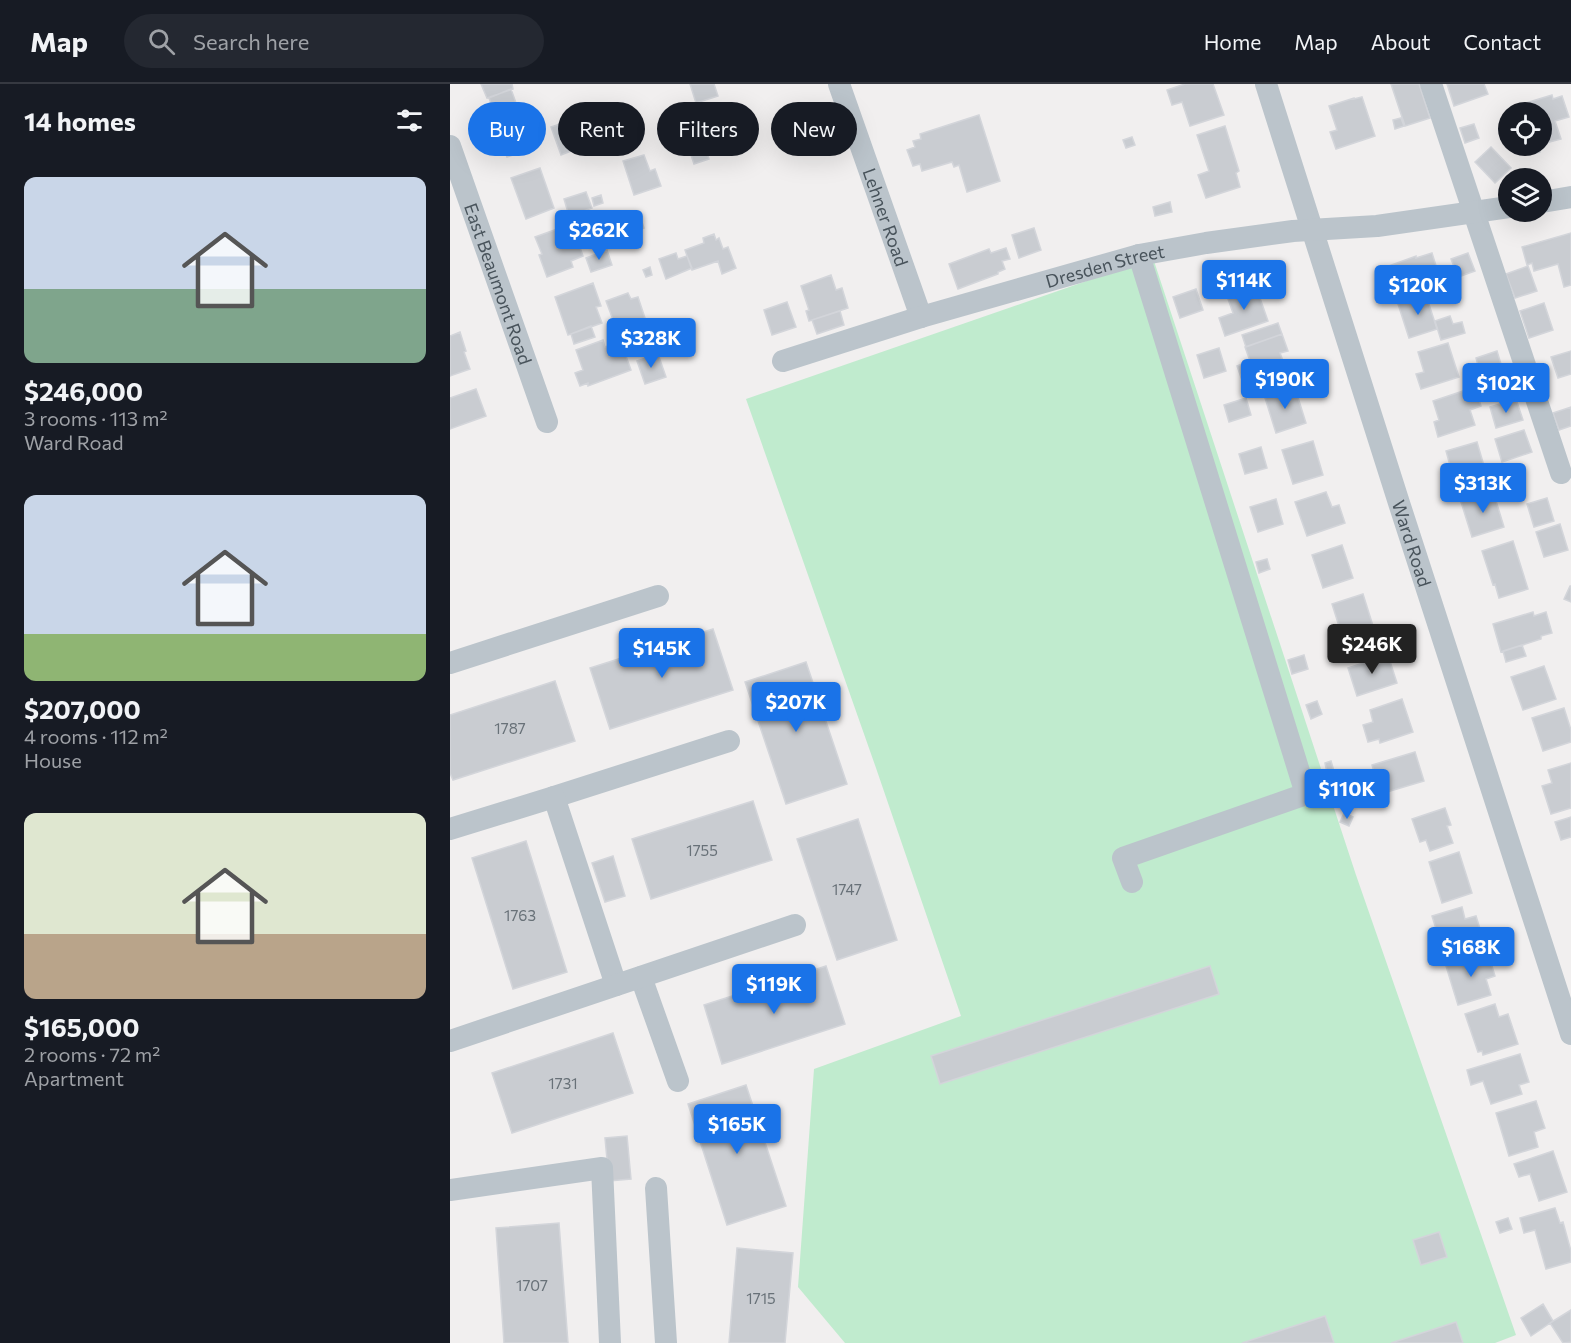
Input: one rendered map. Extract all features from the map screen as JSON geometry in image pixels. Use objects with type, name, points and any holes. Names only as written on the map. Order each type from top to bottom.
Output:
[{"type":"street","name":"Lehner Road","points":[[839,84],[921,317]]},
{"type":"street","name":"Ward Road","points":[[1266,84],[1571,1034]]},
{"type":"street","points":[[1431,84],[1561,473]]},
{"type":"street","name":"East Beaumont Road","points":[[450,146],[547,422]]},
{"type":"street","points":[[1552,200],[1571,197]]},
{"type":"street","name":"Dresden Street","points":[[783,361],[921,317],[1139,255],[1293,231],[1377,226],[1498,209]]},
{"type":"street","points":[[1132,882],[1123,858],[1306,794],[1139,255]]},
{"type":"street","points":[[450,663],[658,596]]},
{"type":"street","points":[[450,829],[729,741]]},
{"type":"street","points":[[554,796],[616,985]]},
{"type":"street","points":[[450,1041],[795,925]]},
{"type":"street","points":[[641,977],[678,1081]]},
{"type":"street","points":[[450,1190],[602,1168],[610,1343]]},
{"type":"street","points":[[656,1188],[666,1343]]},
{"type":"green space","points":[[1153,258],[1356,875],[1516,1335],[1495,1343],[845,1343],[798,1287],[814,1069],[961,1016],[746,399]]},
{"type":"building","points":[[481,84],[512,84],[513,89],[487,98]]},
{"type":"building","points":[[690,84],[714,84],[718,96],[696,102]]},
{"type":"building","points":[[1185,84],[1213,84],[1224,115],[1190,126],[1182,102],[1172,105],[1167,90]]},
{"type":"building","points":[[1391,84],[1419,84],[1430,118],[1405,126]]},
{"type":"building","points":[[1447,84],[1484,84],[1488,94],[1454,106]]},
{"type":"building","points":[[511,89],[516,102],[491,102],[489,98]]},
{"type":"building","points":[[1552,95],[1553,99],[1562,96],[1569,117],[1555,121],[1561,139],[1552,141],[1552,102],[1529,102]]},
{"type":"building","points":[[1362,97],[1375,136],[1336,149],[1330,132],[1337,130],[1329,106]]},
{"type":"building","points":[[979,115],[1000,181],[967,192],[959,165],[954,167],[952,162],[922,171],[920,164],[913,166],[907,150],[915,147],[913,141],[921,139],[920,134]]},
{"type":"building","points":[[1401,118],[1404,126],[1395,129],[1393,120]]},
{"type":"building","points":[[1474,124],[1479,138],[1465,143],[1460,128]]},
{"type":"building","points":[[558,125],[558,147],[551,127]]},
{"type":"building","points":[[1225,126],[1239,171],[1236,173],[1240,187],[1206,198],[1198,175],[1209,171],[1197,135]]},
{"type":"building","points":[[1132,137],[1135,145],[1126,148],[1123,140]]},
{"type":"building","points":[[1491,147],[1511,168],[1498,168],[1498,180],[1495,183],[1475,162]]},
{"type":"building","points":[[644,156],[650,171],[655,169],[661,186],[634,195],[623,161]]},
{"type":"building","points":[[691,156],[708,156],[709,159],[694,164]]},
{"type":"building","points":[[540,168],[554,208],[526,219],[511,178]]},
{"type":"building","points":[[586,192],[592,208],[569,216],[564,199]]},
{"type":"building","points":[[601,195],[603,203],[594,206],[592,198]]},
{"type":"building","points":[[1170,202],[1172,212],[1155,216],[1153,207]]},
{"type":"building","points":[[639,213],[644,228],[633,232],[628,217]]},
{"type":"building","points":[[560,228],[561,232],[573,228],[583,256],[571,261],[573,267],[547,277],[539,255],[542,254],[535,237]]},
{"type":"building","points":[[1034,228],[1041,250],[1019,258],[1012,235]]},
{"type":"building","points":[[1571,233],[1571,285],[1564,287],[1558,264],[1534,271],[1532,263],[1527,265],[1522,247]]},
{"type":"building","points":[[714,234],[716,240],[719,238],[723,249],[728,247],[736,268],[722,274],[718,261],[692,270],[685,250],[704,243],[703,238]]},
{"type":"building","points":[[1006,248],[1010,259],[1002,261],[1005,269],[998,274],[958,289],[949,264],[989,249],[991,253]]},
{"type":"building","points":[[607,250],[612,265],[591,272],[586,258]]},
{"type":"building","points":[[676,253],[678,259],[687,256],[692,268],[666,279],[659,259]]},
{"type":"building","points":[[1432,253],[1438,272],[1428,275],[1432,285],[1398,297],[1386,267]]},
{"type":"building","points":[[1468,253],[1475,271],[1458,277],[1451,259]]},
{"type":"building","points":[[1528,266],[1537,291],[1515,298],[1506,274]]},
{"type":"building","points":[[650,267],[652,275],[646,277],[643,270]]},
{"type":"building","points":[[831,275],[836,290],[842,288],[848,308],[809,321],[806,311],[809,310],[801,286]]},
{"type":"building","points":[[1254,281],[1268,321],[1225,336],[1219,318],[1233,313],[1227,296],[1248,290],[1246,284]]},
{"type":"building","points":[[593,283],[601,306],[596,307],[602,323],[568,335],[555,297]]},
{"type":"building","points":[[1196,289],[1203,310],[1180,318],[1173,297]]},
{"type":"building","points":[[628,293],[631,299],[638,297],[645,318],[616,328],[606,301]]},
{"type":"building","points":[[1426,295],[1437,329],[1409,338],[1398,304]]},
{"type":"building","points":[[787,302],[796,327],[772,335],[764,310]]},
{"type":"building","points":[[1544,303],[1553,330],[1529,338],[1520,311]]},
{"type":"building","points":[[840,311],[844,325],[817,334],[812,320]]},
{"type":"building","points":[[1450,316],[1453,324],[1462,322],[1465,333],[1441,340],[1435,321]]},
{"type":"building","points":[[1278,323],[1282,334],[1246,347],[1242,335]]},
{"type":"building","points":[[591,326],[595,337],[574,344],[571,334]]},
{"type":"building","points":[[460,332],[470,369],[450,376],[450,336]]},
{"type":"building","points":[[1282,334],[1288,351],[1280,353],[1287,371],[1244,386],[1237,366],[1250,361],[1245,347]]},
{"type":"building","points":[[603,340],[605,347],[621,342],[631,370],[588,386],[588,383],[580,386],[575,373],[583,370],[576,350]]},
{"type":"building","points":[[1448,343],[1459,377],[1421,389],[1416,374],[1424,372],[1418,352]]},
{"type":"building","points":[[1219,348],[1226,371],[1204,378],[1197,355]]},
{"type":"building","points":[[1497,351],[1504,374],[1482,380],[1476,358]]},
{"type":"building","points":[[1571,351],[1571,374],[1558,378],[1551,357]]},
{"type":"building","points":[[658,354],[666,377],[645,384],[637,361]]},
{"type":"building","points":[[1475,387],[1481,406],[1470,410],[1475,425],[1438,437],[1434,422],[1439,420],[1433,401]]},
{"type":"building","points":[[1295,388],[1306,423],[1276,433],[1265,398]]},
{"type":"building","points":[[476,389],[486,416],[450,429],[450,398]]},
{"type":"building","points":[[1246,398],[1251,415],[1229,422],[1224,405]]},
{"type":"building","points":[[1516,399],[1523,420],[1496,428],[1490,407]]},
{"type":"building","points":[[1571,407],[1571,426],[1559,430],[1553,413]]},
{"type":"building","points":[[1524,430],[1532,452],[1502,462],[1495,439]]},
{"type":"building","points":[[1313,441],[1323,475],[1293,484],[1282,450]]},
{"type":"building","points":[[1477,442],[1487,476],[1449,487],[1445,471],[1451,469],[1446,451]]},
{"type":"building","points":[[1261,447],[1267,468],[1245,474],[1239,454]]},
{"type":"building","points":[[1493,491],[1504,527],[1472,537],[1461,502]]},
{"type":"building","points":[[1326,492],[1332,507],[1339,505],[1345,523],[1307,536],[1295,502]]},
{"type":"building","points":[[1547,498],[1554,521],[1534,527],[1527,504]]},
{"type":"building","points":[[1276,499],[1283,524],[1258,532],[1250,507]]},
{"type":"building","points":[[1560,524],[1568,550],[1544,557],[1536,532]]},
{"type":"building","points":[[1513,541],[1528,589],[1499,598],[1482,551]]},
{"type":"building","points":[[1342,545],[1353,578],[1323,588],[1312,555]]},
{"type":"building","points":[[1267,559],[1270,569],[1259,573],[1256,562]]},
{"type":"building","points":[[1571,586],[1571,602],[1564,599]]},
{"type":"building","points":[[1363,594],[1374,629],[1343,639],[1332,604]]},
{"type":"building","points":[[1533,612],[1534,616],[1546,612],[1552,633],[1501,652],[1493,624]]},
{"type":"building","points":[[713,629],[733,690],[610,729],[590,668]]},
{"type":"building","points":[[1522,645],[1526,656],[1506,662],[1503,651]]},
{"type":"building","points":[[1304,655],[1308,669],[1292,674],[1288,660]]},
{"type":"building","points":[[1388,655],[1397,683],[1357,696],[1348,668]]},
{"type":"building","points":[[806,662],[847,784],[786,804],[745,682]]},
{"type":"building","points":[[1544,666],[1556,699],[1523,710],[1511,677]]},
{"type":"building","points":[[555,681],[575,741],[453,780],[450,773],[450,715]]},
{"type":"building","points":[[1402,699],[1413,732],[1380,743],[1379,739],[1368,742],[1363,725],[1373,722],[1370,710]]},
{"type":"building","points":[[1317,701],[1322,714],[1311,719],[1306,705]]},
{"type":"building","points":[[1564,708],[1571,730],[1571,742],[1543,751],[1532,718]]},
{"type":"building","points":[[1415,752],[1424,781],[1380,794],[1372,765]]},
{"type":"building","points":[[1331,761],[1334,771],[1327,773],[1325,763]]},
{"type":"building","points":[[1571,763],[1571,808],[1551,814],[1542,786],[1552,783],[1548,770]]},
{"type":"building","points":[[753,801],[772,860],[651,899],[632,839]]},
{"type":"building","points":[[1445,808],[1451,825],[1447,826],[1453,843],[1430,851],[1426,840],[1420,842],[1412,819]]},
{"type":"building","points":[[1344,813],[1353,817],[1349,826],[1340,822]]},
{"type":"building","points":[[1571,817],[1571,837],[1561,840],[1555,822]]},
{"type":"building","points":[[858,819],[897,940],[837,960],[797,839]]},
{"type":"building","points":[[526,841],[567,972],[513,989],[472,858]]},
{"type":"building","points":[[1459,852],[1472,893],[1442,903],[1429,862]]},
{"type":"building","points":[[613,856],[625,896],[605,902],[592,863]]},
{"type":"building","points":[[1462,907],[1465,919],[1476,916],[1485,945],[1451,956],[1450,953],[1444,955],[1432,916]]},
{"type":"building","points":[[1488,953],[1495,976],[1486,979],[1491,995],[1458,1005],[1446,966]]},
{"type":"building","points":[[826,966],[845,1024],[722,1064],[704,1005]]},
{"type":"building","points":[[1210,966],[1219,994],[940,1084],[931,1056]]},
{"type":"building","points":[[1495,1004],[1499,1017],[1508,1014],[1518,1044],[1483,1055],[1482,1051],[1478,1052],[1465,1014]]},
{"type":"building","points":[[613,1033],[633,1093],[512,1133],[492,1073]]},
{"type":"building","points":[[1520,1054],[1529,1082],[1519,1085],[1522,1094],[1491,1104],[1483,1081],[1471,1085],[1467,1070]]},
{"type":"building","points":[[746,1085],[786,1206],[727,1225],[688,1104]]},
{"type":"building","points":[[1536,1101],[1545,1128],[1534,1132],[1538,1147],[1509,1156],[1496,1113]]},
{"type":"building","points":[[627,1136],[631,1179],[609,1181],[605,1138]]},
{"type":"building","points":[[1553,1151],[1567,1192],[1539,1201],[1530,1174],[1519,1177],[1514,1164]]},
{"type":"building","points":[[1555,1208],[1560,1223],[1563,1222],[1571,1251],[1571,1262],[1546,1269],[1535,1230],[1524,1233],[1520,1218]]},
{"type":"building","points":[[1508,1218],[1512,1229],[1500,1233],[1496,1222]]},
{"type":"building","points":[[559,1223],[568,1343],[504,1343],[496,1228]]},
{"type":"building","points":[[1439,1232],[1447,1257],[1421,1265],[1413,1240]]},
{"type":"building","points":[[737,1248],[793,1253],[785,1343],[729,1343]]},
{"type":"building","points":[[1543,1304],[1553,1321],[1531,1336],[1521,1318]]},
{"type":"building","points":[[1571,1310],[1571,1342],[1563,1343],[1550,1323]]},
{"type":"building","points":[[1325,1316],[1334,1343],[1242,1343]]},
{"type":"building","points":[[1456,1322],[1463,1343],[1391,1343]]}]
